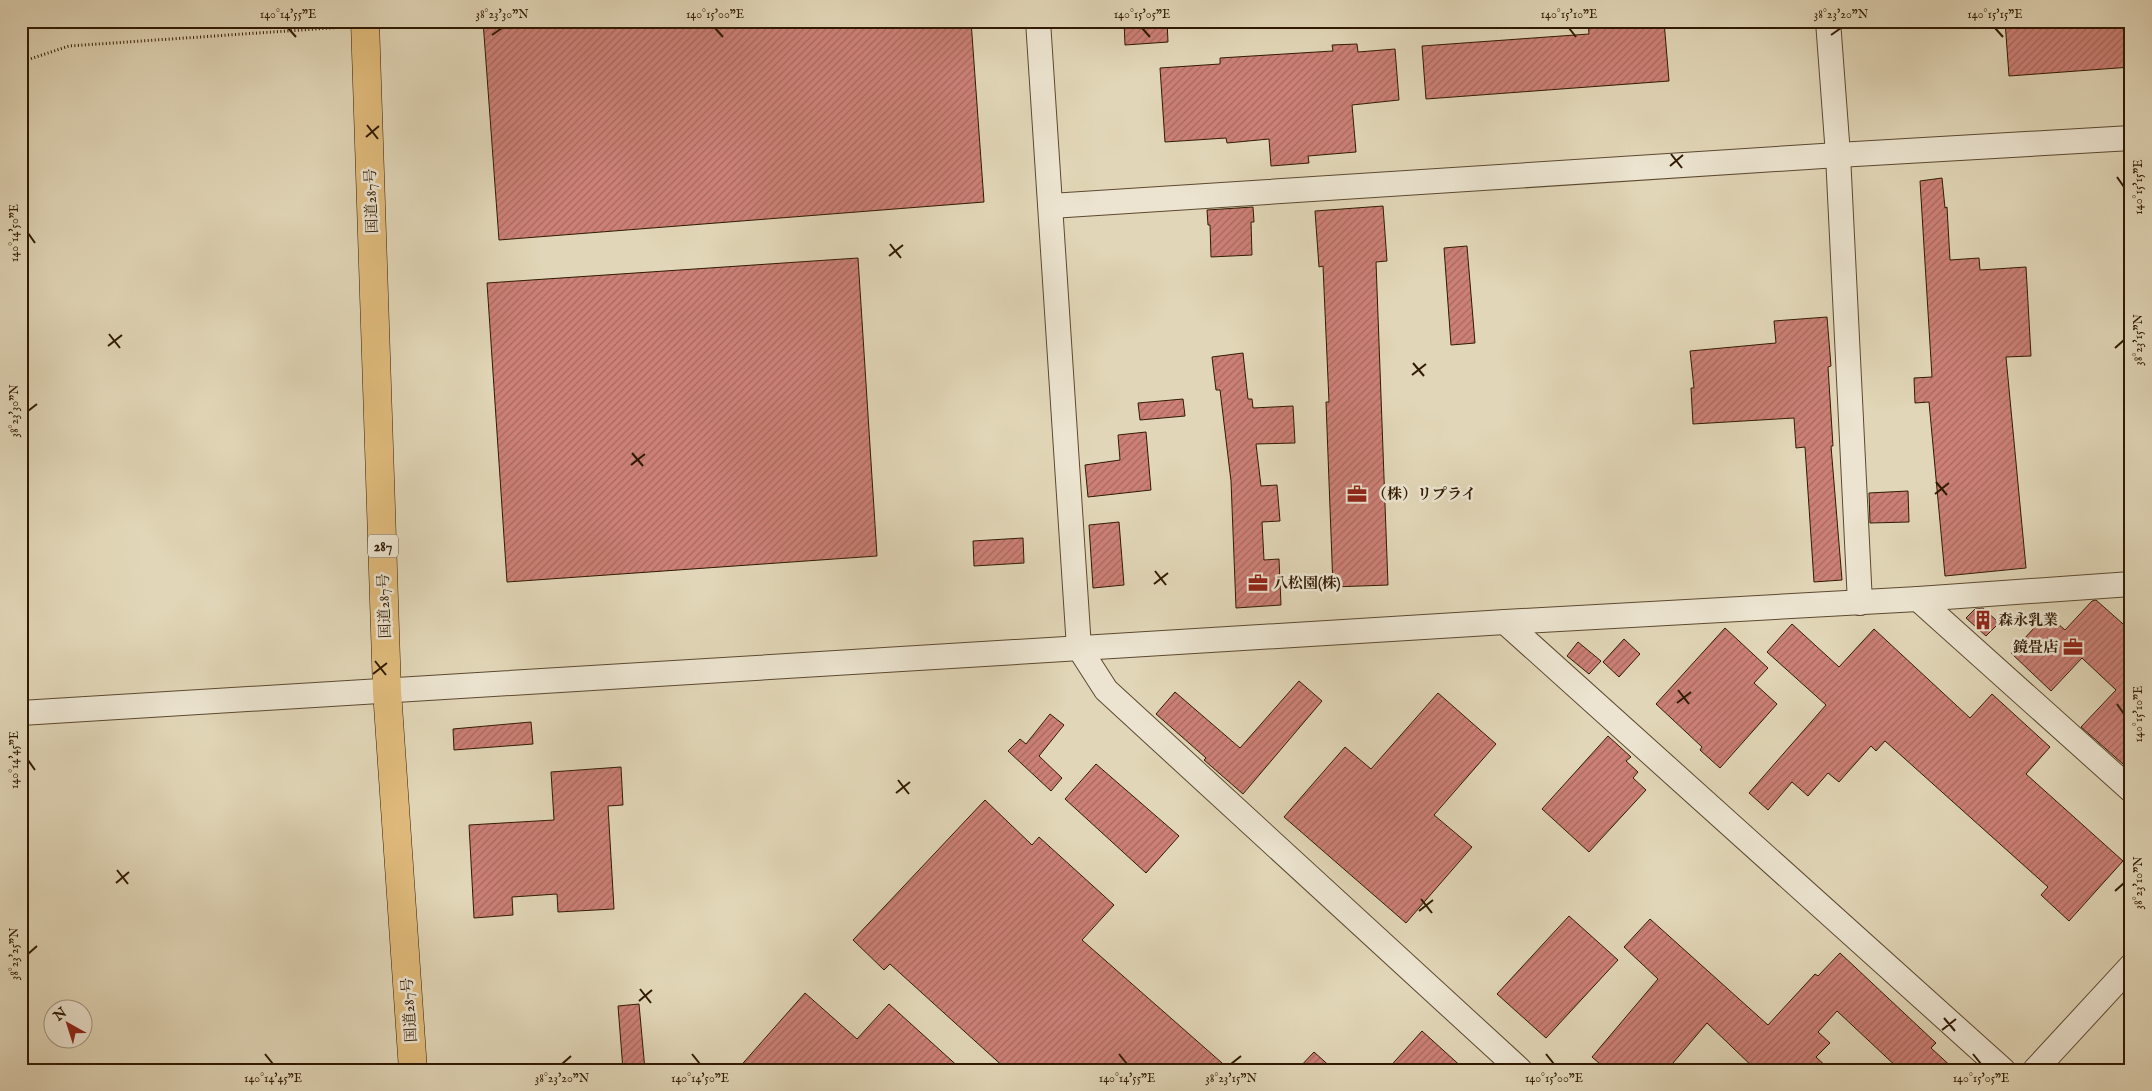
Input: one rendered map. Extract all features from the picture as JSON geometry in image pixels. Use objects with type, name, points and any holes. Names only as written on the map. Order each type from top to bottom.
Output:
[{"type":"highway","name":"国道287号","points":[[365,23],[387,691],[413,1070]]},
{"type":"street","points":[[1038,21],[1079,648],[1106,690],[1520,1070]]},
{"type":"street","points":[[1828,21],[1838,155],[1860,602]]},
{"type":"street","points":[[1051,206],[2131,138]]},
{"type":"street","points":[[21,713],[1505,622],[1918,599],[2131,584]]},
{"type":"street","points":[[1918,599],[2131,790]]},
{"type":"street","points":[[1505,622],[2003,1070]]},
{"type":"street","points":[[2036,1070],[2131,966]]},
{"type":"path","points":[[21,62],[69,46],[365,23]]},
{"type":"building","points":[[483,21],[971,21],[984,202],[499,240]]},
{"type":"building","points":[[1124,21],[1167,21],[1168,42],[1125,45]]},
{"type":"building","points":[[1588,21],[1664,21],[1669,81],[1426,99],[1422,46],[1589,34]]},
{"type":"building","points":[[2005,21],[2131,21],[2131,67],[2009,76]]},
{"type":"building","points":[[1357,44],[1358,52],[1395,49],[1399,100],[1352,105],[1356,152],[1308,156],[1309,163],[1271,166],[1269,139],[1227,143],[1226,138],[1165,142],[1160,68],[1220,64],[1220,58],[1333,51],[1332,45]]},
{"type":"building","points":[[1942,178],[1945,208],[1947,207],[1950,260],[1979,258],[1980,270],[2026,267],[2031,356],[2006,357],[2026,568],[1945,576],[1929,402],[1915,403],[1914,378],[1932,377],[1920,181]]},
{"type":"building","points":[[1383,206],[1387,261],[1376,262],[1388,585],[1333,587],[1326,402],[1329,402],[1323,266],[1319,267],[1315,211]]},
{"type":"building","points":[[1253,207],[1254,222],[1251,222],[1252,255],[1211,257],[1210,225],[1208,225],[1207,210]]},
{"type":"building","points":[[1467,246],[1475,343],[1451,345],[1444,248]]},
{"type":"building","points":[[858,258],[877,556],[507,582],[487,283]]},
{"type":"building","points":[[1827,317],[1831,366],[1828,367],[1833,446],[1831,446],[1842,580],[1814,582],[1805,447],[1796,448],[1794,418],[1693,424],[1691,388],[1694,388],[1690,351],[1776,343],[1774,321]]},
{"type":"building","points":[[1243,353],[1248,399],[1252,399],[1253,408],[1293,406],[1295,443],[1256,444],[1261,486],[1277,485],[1280,521],[1262,522],[1264,560],[1279,559],[1281,605],[1236,608],[1231,481],[1220,390],[1216,390],[1212,357]]},
{"type":"building","points":[[1183,399],[1185,416],[1140,420],[1138,403]]},
{"type":"building","points":[[1146,432],[1151,490],[1088,497],[1085,465],[1120,460],[1118,435]]},
{"type":"building","points":[[1908,491],[1909,522],[1870,523],[1869,493]]},
{"type":"building","points":[[1119,522],[1124,585],[1093,588],[1089,525]]},
{"type":"building","points":[[1023,538],[1024,563],[974,566],[973,541]]},
{"type":"building","points":[[2096,600],[2131,631],[2131,771],[2081,727],[2116,690],[2082,658],[2051,691],[2011,653],[2047,614],[2065,630],[2092,601]]},
{"type":"building","name":"森永乳業","points":[[1983,608],[1999,623],[1986,636],[1966,618],[1975,609]]},
{"type":"building","points":[[1792,624],[1839,667],[1874,629],[1970,718],[1992,694],[2050,747],[2026,774],[2123,861],[2069,921],[2041,895],[2048,887],[1885,741],[1876,751],[1871,746],[1839,782],[1828,773],[1808,796],[1792,782],[1768,810],[1749,793],[1826,705],[1767,652]]},
{"type":"building","points":[[1725,628],[1768,668],[1754,683],[1777,704],[1720,768],[1700,750],[1702,747],[1656,704]]},
{"type":"building","points":[[1624,639],[1640,654],[1619,677],[1603,662]]},
{"type":"building","points":[[1578,642],[1601,661],[1589,674],[1567,656]]},
{"type":"building","points":[[1299,681],[1322,701],[1243,794],[1156,714],[1175,692],[1240,748]]},
{"type":"building","points":[[1438,693],[1496,744],[1434,815],[1472,847],[1406,923],[1284,817],[1345,747],[1371,769]]},
{"type":"building","points":[[1050,714],[1064,725],[1039,756],[1062,778],[1051,791],[1008,751],[1020,739],[1026,744]]},
{"type":"building","points":[[531,722],[533,744],[454,750],[453,729]]},
{"type":"building","points":[[1608,736],[1631,757],[1626,761],[1638,772],[1633,778],[1646,790],[1589,852],[1542,809]]},
{"type":"building","points":[[1096,764],[1179,836],[1146,873],[1065,799]]},
{"type":"building","points":[[621,767],[623,805],[608,806],[614,909],[558,912],[557,894],[512,897],[513,915],[474,918],[469,825],[554,820],[551,772]]},
{"type":"building","points":[[985,800],[1032,845],[1039,837],[1114,905],[1082,940],[1230,1070],[1007,1070],[890,964],[884,970],[853,940]]},
{"type":"building","points":[[1569,916],[1618,960],[1546,1038],[1497,994]]},
{"type":"building","points":[[1650,919],[1768,1025],[1815,974],[1818,976],[1840,953],[1936,1043],[1931,1048],[1955,1070],[1900,1070],[1837,1011],[1818,1032],[1830,1043],[1816,1057],[1830,1070],[1756,1070],[1707,1023],[1667,1070],[1607,1070],[1592,1057],[1658,979],[1624,947]]},
{"type":"building","points":[[805,993],[857,1039],[889,1004],[962,1070],[737,1070]]},
{"type":"building","points":[[639,1004],[645,1070],[623,1070],[618,1006]]},
{"type":"building","points":[[1422,1031],[1465,1070],[1387,1070]]},
{"type":"building","points":[[1314,1052],[1334,1070],[1297,1070]]},
{"type":"place","name":"（株）リプライ","points":[[1357,494]]},
{"type":"place","name":"八松園(株)","points":[[1258,583]]},
{"type":"place","name":"森永乳業","points":[[1983,620]]},
{"type":"place","name":"鏡畳店","points":[[2073,647]]}]
